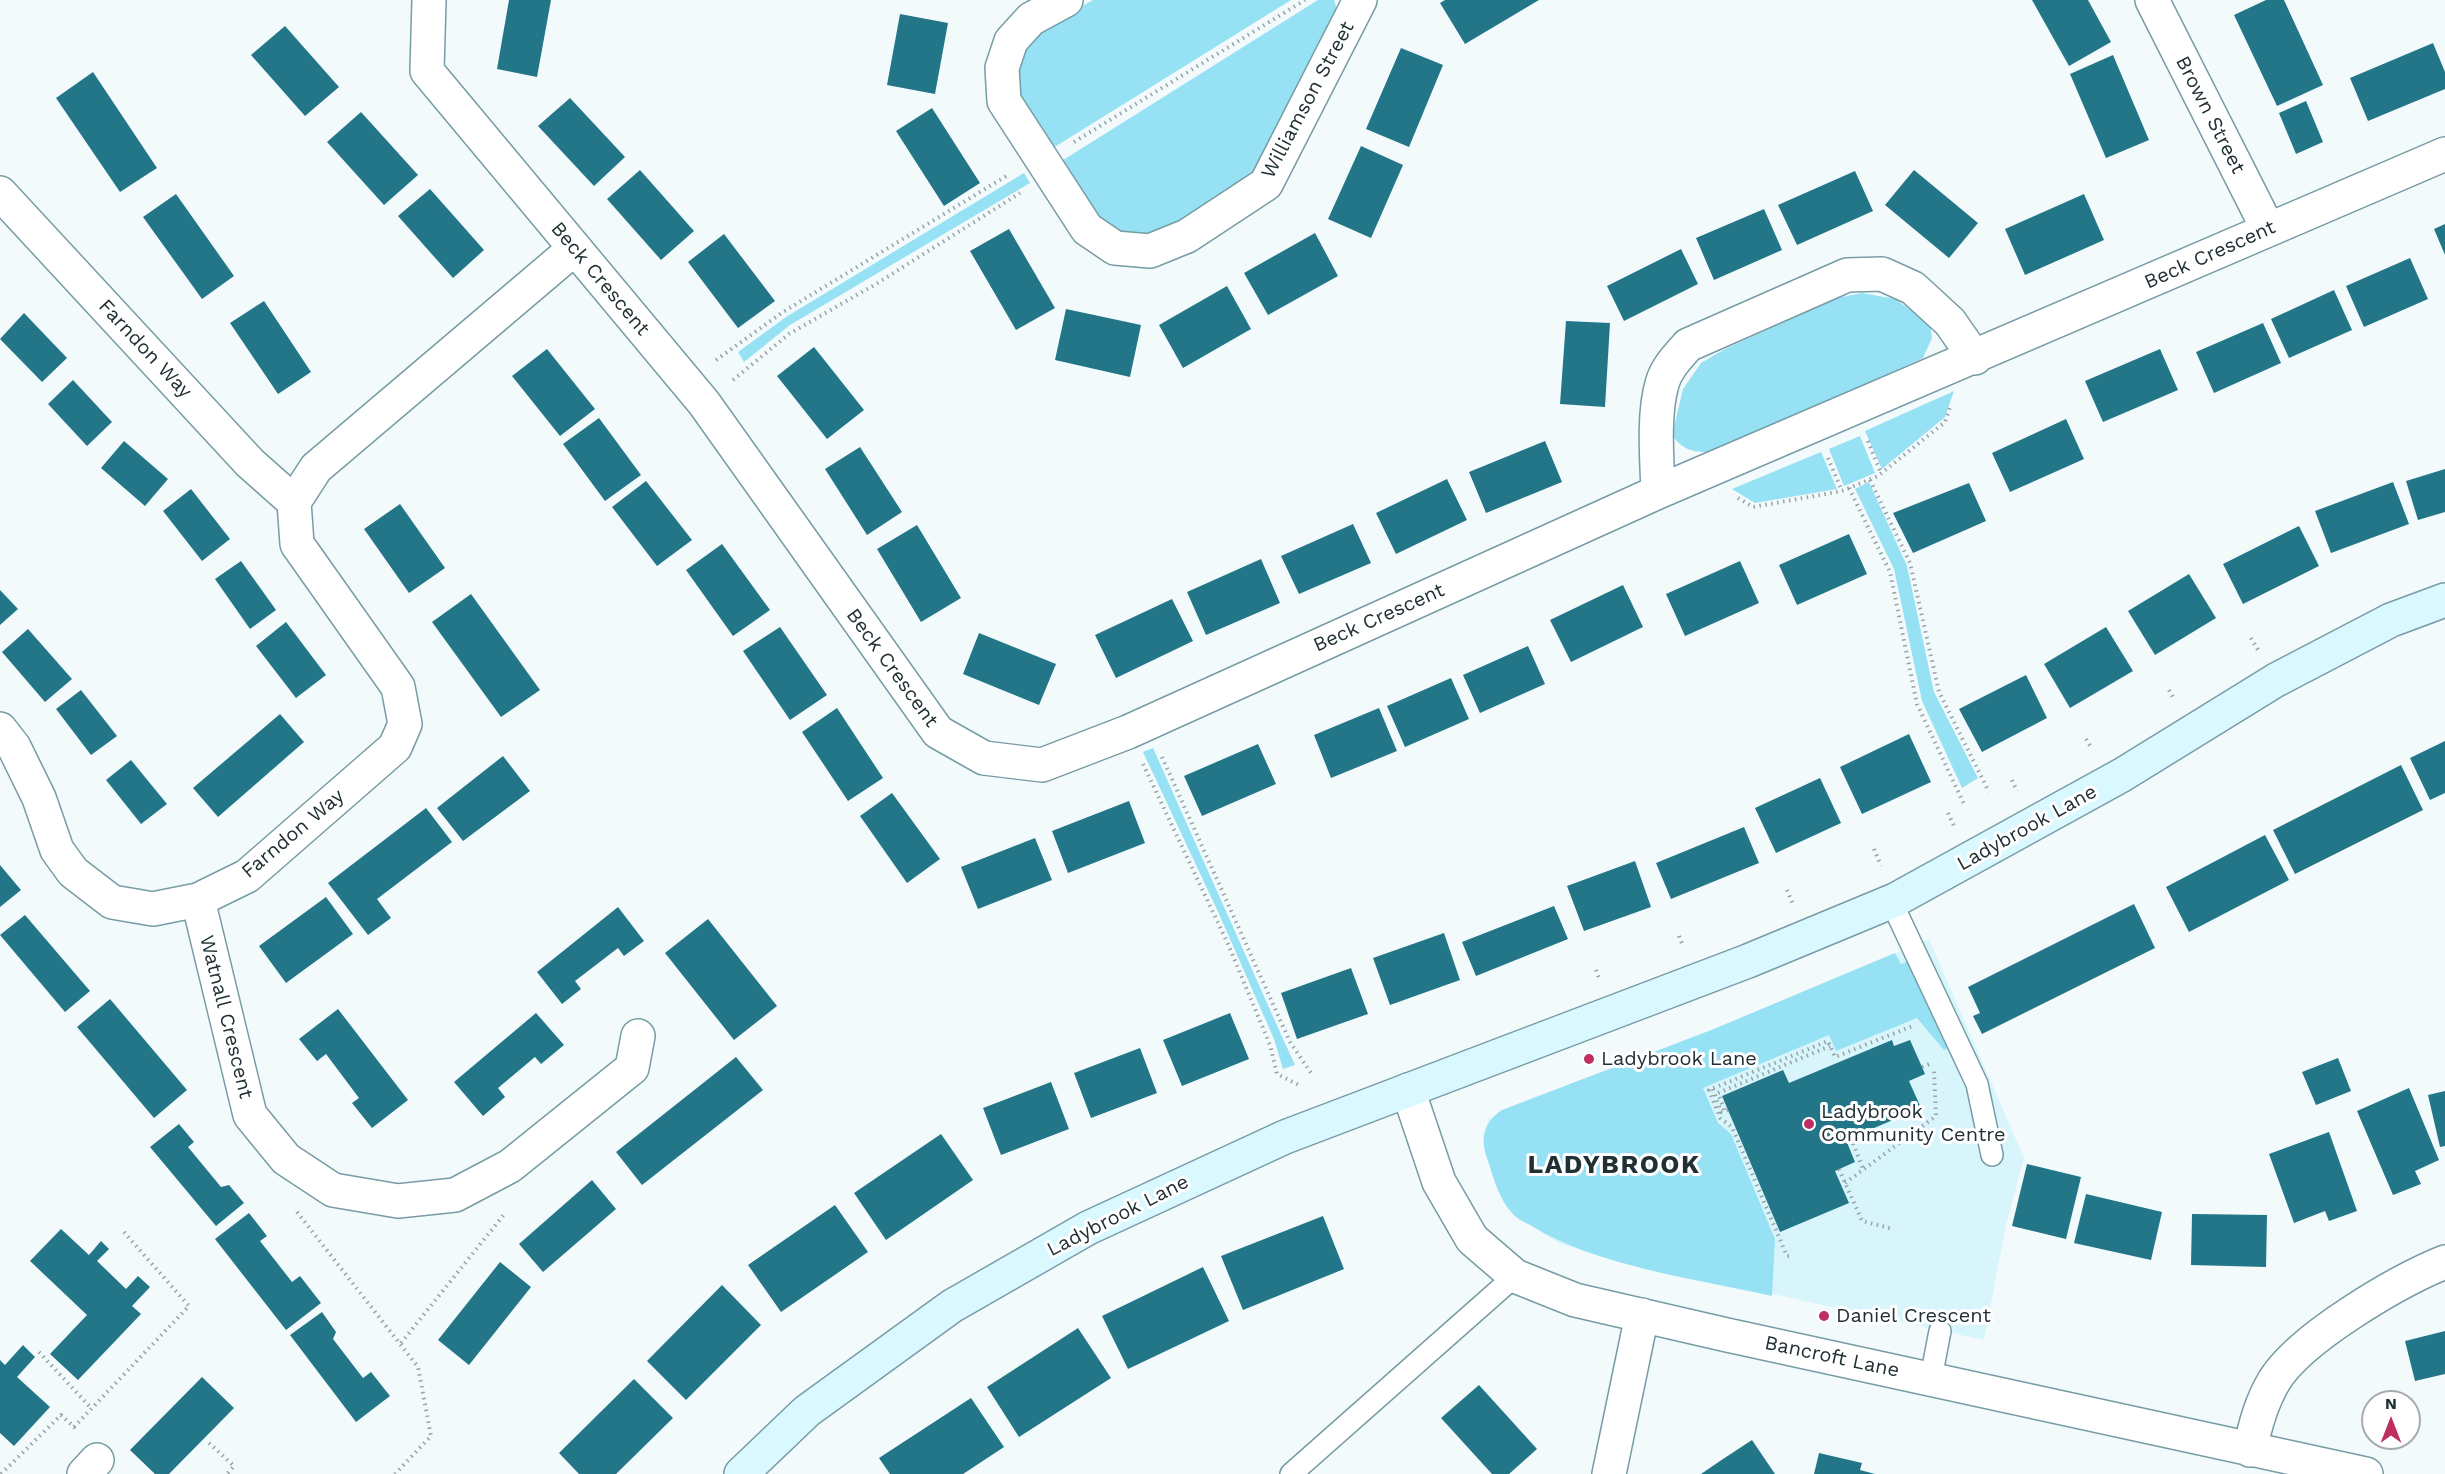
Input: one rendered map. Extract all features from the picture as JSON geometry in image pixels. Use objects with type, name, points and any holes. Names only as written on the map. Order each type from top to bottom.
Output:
[{"type":"street","name":"Beck Crescent","points":[[429,0],[427,71],[695,392],[938,732],[984,758],[1042,765],[1137,728],[1658,492],[1971,360],[2445,154]]},
{"type":"street","name":"Williamson Street","points":[[1066,0],[1031,19],[1011,40],[1002,68],[1004,101],[1086,229],[1115,248],[1150,251],[1188,236],[1266,184],[1360,0]]},
{"type":"street","name":"Brown Street","points":[[2152,0],[2268,229]]},
{"type":"street","name":"Farndon Way","points":[[0,193],[250,463],[294,502],[297,544],[398,687],[405,724],[395,747],[247,876],[198,900],[153,909],[112,902],[72,872],[57,850],[39,798],[14,747],[0,729]]},
{"type":"street","points":[[294,502],[316,468],[574,249]]},
{"type":"street","points":[[1658,492],[1656,447],[1662,384],[1671,364],[1688,345],[1847,275],[1882,274],[1913,288],[1950,322],[1971,360]]},
{"type":"street","name":"Ladybrook Lane","points":[[741,1474],[807,1411],[952,1306],[1088,1228],[1230,1160],[1748,961],[1891,901],[1929,883],[2122,775],[2276,680],[2391,620],[2445,600]]},
{"type":"street","name":"Watnall Crescent","points":[[198,900],[250,1115],[286,1159],[333,1190],[398,1201],[455,1195],[510,1166],[632,1068],[638,1036]]},
{"type":"street","name":"Bancroft Lane","points":[[1408,1090],[1439,1182],[1472,1239],[1515,1276],[1575,1300],[2366,1474]]},
{"type":"street","points":[[2250,1450],[2256,1417],[2275,1380],[2298,1353],[2365,1303],[2445,1262]]},
{"type":"street","points":[[1609,1474],[1642,1315]]},
{"type":"lane","points":[[1891,901],[1977,1084],[1992,1155]]},
{"type":"lane","points":[[1291,1474],[1515,1276]]},
{"type":"lane","points":[[1931,1378],[1940,1331]]},
{"type":"path","points":[[695,392],[783,312],[1045,164],[1305,0]]},
{"type":"path","points":[[695,392],[876,284],[1045,164]]},
{"type":"path","points":[[1698,477],[1753,507],[1842,490],[1870,480],[1945,422],[1971,360]]},
{"type":"path","points":[[1866,436],[1881,473]]},
{"type":"path","points":[[1826,453],[1842,490]]},
{"type":"path","points":[[1870,480],[1910,563],[1940,692],[1989,792]]},
{"type":"path","points":[[1849,488],[1890,572],[1917,704],[1964,804]]},
{"type":"path","points":[[1137,728],[1290,1042],[1313,1076]]},
{"type":"path","points":[[1137,728],[1270,1045],[1277,1074],[1301,1086]]},
{"type":"path","points":[[1789,1256],[1787,1256],[1732,1127],[1720,1118],[1709,1090],[1828,1041],[1835,1057],[1914,1024],[1922,1032]]},
{"type":"path","points":[[1713,1089],[1721,1112],[1727,1111],[1718,1093],[1830,1046]]},
{"type":"path","points":[[1845,1183],[1936,1116],[1934,1062]]},
{"type":"path","points":[[1851,1138],[1863,1169]]},
{"type":"path","points":[[1839,1169],[1862,1221],[1893,1229]]},
{"type":"path","points":[[294,1208],[418,1366],[431,1436],[395,1474]]},
{"type":"path","points":[[401,1343],[507,1210]]},
{"type":"path","points":[[74,1428],[189,1306],[124,1232]]},
{"type":"path","points":[[39,1352],[92,1409]]},
{"type":"path","points":[[209,1443],[234,1466],[227,1474]]},
{"type":"shaded area","points":[[1093,0],[1291,0],[1053,148],[1023,103],[1018,78],[1023,52],[1041,30]]},
{"type":"shaded area","points":[[1318,0],[1334,0],[1336,6],[1334,24],[1251,177],[1172,225],[1150,234],[1127,235],[1104,225],[1087,207],[1060,162]]},
{"type":"shaded area","points":[[1024,173],[1030,183],[790,325],[744,362],[738,352],[786,317]]},
{"type":"shaded area","points":[[1862,293],[1895,299],[1930,323],[1932,338],[1923,358],[1717,452],[1686,448],[1672,435],[1683,389],[1701,363],[1725,349],[1837,298]]},
{"type":"shaded area","points":[[1954,391],[1945,417],[1882,469],[1865,431]]},
{"type":"shaded area","points":[[1860,436],[1875,473],[1844,486],[1829,449]]},
{"type":"shaded area","points":[[1821,452],[1837,489],[1755,503],[1732,489]]},
{"type":"shaded area","points":[[1869,482],[1907,566],[1934,692],[1978,778],[1962,788],[1922,701],[1894,569],[1855,489]]},
{"type":"shaded area","points":[[1153,748],[1295,1065],[1283,1069],[1274,1039],[1219,914],[1143,752]]},
{"type":"shaded area","points":[[1929,939],[2024,1158],[2006,1225],[1984,1340],[1603,1257],[1559,1243],[1513,1215],[1498,1190],[1484,1149],[1483,1134],[1489,1119],[1502,1110],[1714,1029]]},
{"type":"shaded area","points":[[1895,953],[1901,964],[1909,961],[1949,1048],[1944,1050],[1917,1018],[1836,1051],[1829,1035],[1703,1088],[1718,1123],[1731,1134],[1775,1239],[1772,1296],[1648,1270],[1586,1251],[1558,1240],[1522,1221],[1504,1202],[1484,1146],[1487,1126],[1502,1110],[1714,1029]]},
{"type":"building","points":[[509,0],[551,0],[537,77],[497,69]]},
{"type":"building","points":[[1445,0],[1539,0],[1465,44],[1440,3]]},
{"type":"building","points":[[2032,0],[2088,0],[2111,42],[2069,66]]},
{"type":"building","points":[[2266,0],[2284,0],[2323,85],[2277,106],[2234,15]]},
{"type":"building","points":[[900,14],[948,23],[935,94],[887,85]]},
{"type":"building","points":[[285,26],[339,87],[305,116],[251,55]]},
{"type":"building","points":[[2433,43],[2445,72],[2445,89],[2368,121],[2350,78]]},
{"type":"building","points":[[1401,48],[1443,65],[1409,147],[1366,129]]},
{"type":"building","points":[[2113,55],[2149,140],[2106,158],[2070,74]]},
{"type":"building","points":[[93,72],[157,168],[120,192],[56,98]]},
{"type":"building","points":[[570,98],[625,157],[594,186],[538,126]]},
{"type":"building","points":[[2306,101],[2323,142],[2296,154],[2279,113]]},
{"type":"building","points":[[932,108],[980,183],[944,206],[896,131]]},
{"type":"building","points":[[361,112],[418,175],[384,205],[327,142]]},
{"type":"building","points":[[1361,146],[1403,165],[1371,238],[1328,219]]},
{"type":"building","points":[[640,170],[694,231],[661,260],[607,199]]},
{"type":"building","points":[[1914,170],[1978,223],[1949,258],[1885,205]]},
{"type":"building","points":[[1855,171],[1873,211],[1797,245],[1778,205]]},
{"type":"building","points":[[430,189],[484,250],[453,278],[398,216]]},
{"type":"building","points":[[176,194],[234,276],[202,299],[143,217]]},
{"type":"building","points":[[2084,194],[2104,240],[2025,275],[2005,229]]},
{"type":"building","points":[[1764,209],[1782,250],[1714,280],[1696,238]]},
{"type":"building","points":[[2445,224],[2445,255],[2434,229]]},
{"type":"building","points":[[1009,229],[1055,308],[1016,330],[970,251]]},
{"type":"building","points":[[1315,233],[1338,276],[1268,315],[1244,273]]},
{"type":"building","points":[[724,234],[775,301],[738,328],[688,262]]},
{"type":"building","points":[[1681,249],[1698,284],[1624,321],[1607,286]]},
{"type":"building","points":[[2410,258],[2428,299],[2364,327],[2346,286]]},
{"type":"building","points":[[1227,286],[1251,329],[1183,368],[1159,325]]},
{"type":"building","points":[[2334,290],[2352,330],[2289,358],[2271,319]]},
{"type":"building","points":[[264,301],[311,372],[278,394],[230,323]]},
{"type":"building","points":[[1066,309],[1141,325],[1130,377],[1055,360]]},
{"type":"building","points":[[24,313],[67,358],[42,382],[0,339]]},
{"type":"building","points":[[1566,321],[1610,323],[1605,407],[1560,404]]},
{"type":"building","points":[[2263,323],[2281,363],[2214,393],[2196,352]]},
{"type":"building","points":[[814,347],[864,410],[827,439],[777,376]]},
{"type":"building","points":[[547,349],[595,409],[560,436],[512,376]]},
{"type":"building","points":[[2160,349],[2178,390],[2103,422],[2085,381]]},
{"type":"building","points":[[73,380],[112,422],[87,446],[48,404]]},
{"type":"building","points":[[599,418],[641,475],[605,501],[563,444]]},
{"type":"building","points":[[2066,419],[2084,459],[2010,492],[1992,453]]},
{"type":"building","points":[[124,441],[168,479],[145,506],[101,468]]},
{"type":"building","points":[[1545,441],[1562,482],[1486,513],[1469,472]]},
{"type":"building","points":[[860,447],[902,512],[867,535],[825,469]]},
{"type":"building","points":[[2445,469],[2445,512],[2418,520],[2406,481]]},
{"type":"building","points":[[1447,479],[1467,520],[1396,554],[1376,513]]},
{"type":"building","points":[[646,481],[692,540],[657,566],[612,507]]},
{"type":"building","points":[[2393,482],[2409,524],[2331,553],[2315,511]]},
{"type":"building","points":[[1969,483],[1986,521],[1913,553],[1893,513]]},
{"type":"building","points":[[191,489],[230,539],[202,561],[163,511]]},
{"type":"building","points":[[400,504],[445,568],[409,593],[364,529]]},
{"type":"building","points":[[1353,524],[1371,563],[1299,594],[1281,556]]},
{"type":"building","points":[[917,525],[961,598],[921,622],[877,549]]},
{"type":"building","points":[[2299,526],[2319,566],[2243,604],[2223,564]]},
{"type":"building","points":[[1849,534],[1867,574],[1797,605],[1779,565]]},
{"type":"building","points":[[722,544],[770,610],[733,636],[686,570]]},
{"type":"building","points":[[1261,559],[1280,603],[1206,635],[1187,592]]},
{"type":"building","points":[[241,561],[276,610],[250,629],[215,579]]},
{"type":"building","points":[[1740,561],[1759,603],[1685,636],[1666,594]]},
{"type":"building","points":[[2189,574],[2216,618],[2155,655],[2128,611]]},
{"type":"building","points":[[1623,585],[1643,627],[1571,662],[1550,620]]},
{"type":"building","points":[[0,590],[18,609],[0,625]]},
{"type":"building","points":[[471,594],[540,690],[501,717],[432,622]]},
{"type":"building","points":[[1172,599],[1193,641],[1116,678],[1095,635]]},
{"type":"building","points":[[286,622],[326,675],[296,698],[256,646]]},
{"type":"building","points":[[780,627],[827,695],[790,720],[743,651]]},
{"type":"building","points":[[2106,627],[2133,671],[2070,708],[2044,664]]},
{"type":"building","points":[[28,629],[72,679],[45,702],[2,652]]},
{"type":"building","points":[[979,633],[1056,664],[1039,705],[963,674]]},
{"type":"building","points":[[1528,646],[1545,684],[1480,713],[1463,675]]},
{"type":"building","points":[[2026,675],[2047,718],[1982,752],[1959,709]]},
{"type":"building","points":[[1451,678],[1469,719],[1405,747],[1387,706]]},
{"type":"building","points":[[81,690],[117,736],[91,755],[56,709]]},
{"type":"building","points":[[837,708],[883,778],[848,801],[802,732]]},
{"type":"building","points":[[1379,708],[1397,751],[1331,778],[1314,735]]},
{"type":"building","points":[[280,714],[304,742],[218,817],[193,788]]},
{"type":"building","points":[[1909,734],[1931,782],[1862,814],[1840,767]]},
{"type":"building","points":[[2445,741],[2445,793],[2430,800],[2410,758]]},
{"type":"building","points":[[1258,744],[1276,784],[1202,816],[1184,776]]},
{"type":"building","points":[[503,756],[530,791],[463,841],[437,808]]},
{"type":"building","points":[[131,760],[167,804],[141,824],[106,780]]},
{"type":"building","points":[[2401,765],[2423,810],[2295,874],[2273,830]]},
{"type":"building","points":[[1820,778],[1841,823],[1776,853],[1755,808]]},
{"type":"building","points":[[892,793],[940,859],[907,883],[860,816]]},
{"type":"building","points":[[1129,801],[1145,843],[1068,873],[1052,831]]},
{"type":"building","points":[[426,808],[452,842],[377,899],[391,918],[368,935],[328,883]]},
{"type":"building","points":[[1744,827],[1759,863],[1671,899],[1656,863]]},
{"type":"building","points":[[2265,835],[2289,880],[2189,932],[2166,887]]},
{"type":"building","points":[[1035,838],[1052,880],[978,909],[961,867]]},
{"type":"building","points":[[1635,861],[1651,907],[1584,931],[1567,886]]},
{"type":"building","points":[[0,865],[21,890],[0,907]]},
{"type":"building","points":[[326,897],[353,934],[286,983],[259,946]]},
{"type":"building","points":[[2134,904],[2155,948],[1982,1034],[1973,1016],[1980,1013],[1968,987]]},
{"type":"building","points":[[1554,906],[1568,939],[1476,976],[1462,942]]},
{"type":"building","points":[[618,907],[644,941],[624,956],[618,948],[575,981],[581,989],[562,1004],[537,972]]},
{"type":"building","points":[[25,915],[90,991],[65,1012],[0,935]]},
{"type":"building","points":[[708,919],[777,1006],[734,1040],[665,953]]},
{"type":"building","points":[[1444,933],[1460,980],[1390,1005],[1373,958]]},
{"type":"building","points":[[1351,968],[1368,1014],[1297,1039],[1281,993]]},
{"type":"building","points":[[110,999],[187,1090],[154,1118],[77,1027]]},
{"type":"building","points":[[338,1009],[408,1100],[372,1128],[352,1103],[359,1098],[326,1054],[317,1061],[299,1039]]},
{"type":"building","points":[[536,1013],[564,1045],[541,1064],[535,1057],[498,1088],[505,1097],[483,1116],[454,1082]]},
{"type":"building","points":[[1230,1013],[1249,1059],[1182,1086],[1163,1040]]},
{"type":"building","name":"Ladybrook Community Centre","points":[[1892,1040],[1894,1046],[1910,1040],[1925,1074],[1909,1081],[1921,1108],[1846,1140],[1855,1162],[1835,1171],[1849,1203],[1780,1232],[1722,1096],[1783,1070],[1789,1083]]},
{"type":"building","points":[[1140,1048],[1157,1093],[1091,1118],[1074,1073]]},
{"type":"building","points":[[736,1057],[763,1090],[642,1185],[616,1152]]},
{"type":"building","points":[[2338,1058],[2351,1091],[2316,1105],[2302,1072]]},
{"type":"building","points":[[1051,1082],[1069,1129],[1001,1155],[983,1108]]},
{"type":"building","points":[[2409,1088],[2439,1160],[2415,1171],[2421,1184],[2393,1195],[2357,1111]]},
{"type":"building","points":[[2445,1091],[2445,1146],[2440,1147],[2428,1095]]},
{"type":"building","points":[[179,1124],[194,1142],[188,1147],[221,1187],[229,1185],[244,1203],[216,1226],[150,1147]]},
{"type":"building","points":[[2329,1132],[2357,1211],[2329,1221],[2325,1211],[2294,1223],[2269,1154]]},
{"type":"building","points":[[941,1134],[973,1180],[886,1240],[854,1193]]},
{"type":"building","points":[[2027,1164],[2081,1177],[2066,1239],[2012,1226]]},
{"type":"building","points":[[592,1180],[616,1209],[543,1272],[519,1244]]},
{"type":"building","points":[[2086,1194],[2162,1212],[2151,1260],[2074,1243]]},
{"type":"building","points":[[835,1205],[868,1252],[781,1312],[748,1265]]},
{"type":"building","points":[[249,1213],[267,1236],[260,1241],[292,1282],[300,1276],[321,1303],[286,1330],[215,1239]]},
{"type":"building","points":[[2192,1214],[2267,1215],[2266,1267],[2191,1265]]},
{"type":"building","points":[[1323,1216],[1344,1269],[1243,1310],[1221,1256]]},
{"type":"building","points":[[61,1229],[89,1255],[101,1241],[109,1249],[97,1261],[126,1289],[138,1276],[150,1287],[132,1306],[141,1314],[78,1380],[50,1354],[87,1315],[30,1261]]},
{"type":"building","points":[[500,1262],[531,1287],[469,1365],[438,1340]]},
{"type":"building","points":[[1203,1267],[1229,1321],[1128,1369],[1102,1316]]},
{"type":"building","points":[[722,1285],[761,1325],[686,1400],[647,1361]]},
{"type":"building","points":[[322,1312],[336,1332],[333,1339],[363,1378],[371,1372],[390,1396],[356,1422],[290,1335]]},
{"type":"building","points":[[1078,1328],[1111,1378],[1019,1437],[987,1387]]},
{"type":"building","points":[[2445,1331],[2445,1374],[2415,1381],[2405,1341]]},
{"type":"building","points":[[23,1345],[35,1357],[17,1377],[50,1407],[14,1446],[0,1433],[0,1360],[5,1365]]},
{"type":"building","points":[[202,1377],[234,1408],[169,1474],[155,1474],[130,1450]]},
{"type":"building","points":[[634,1379],[673,1418],[616,1474],[579,1474],[559,1453]]},
{"type":"building","points":[[1479,1385],[1537,1449],[1509,1474],[1492,1474],[1441,1418]]},
{"type":"building","points":[[971,1398],[1004,1447],[963,1474],[890,1474],[879,1458]]},
{"type":"building","points":[[1752,1440],[1775,1474],[1701,1474],[1720,1461]]},
{"type":"building","points":[[1819,1453],[1862,1463],[1860,1470],[1875,1474],[1814,1474]]},
{"type":"place","name":"Ladybrook Lane","points":[[1589,1059]]},
{"type":"place","name":"Ladybrook Community Centre","points":[[1809,1124]]},
{"type":"place","name":"Daniel Crescent","points":[[1824,1316]]},
{"type":"district","name":"LADYBROOK","points":[[1614,1165]]}]
